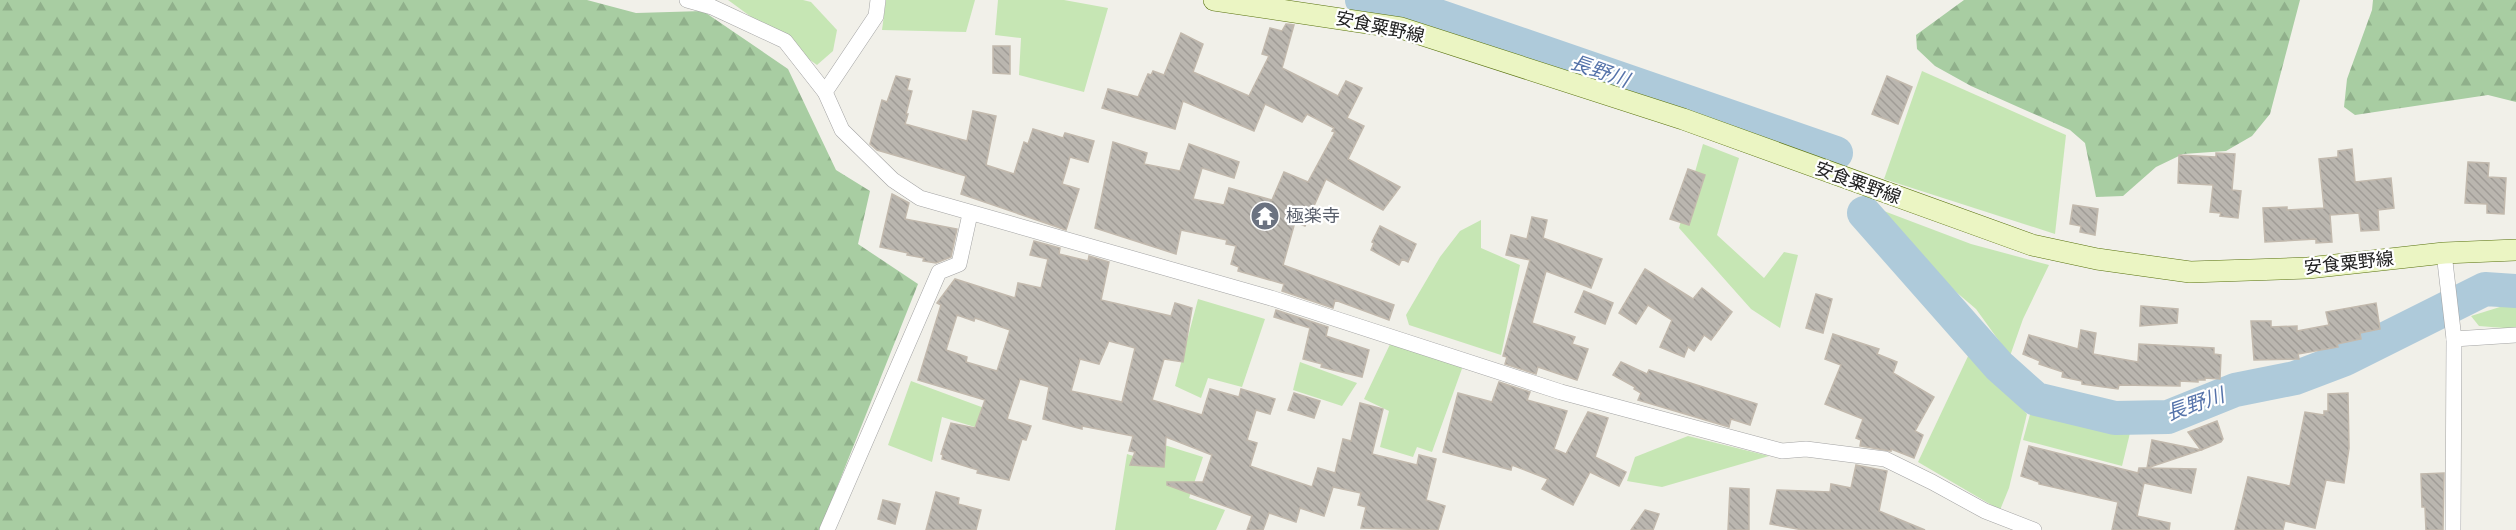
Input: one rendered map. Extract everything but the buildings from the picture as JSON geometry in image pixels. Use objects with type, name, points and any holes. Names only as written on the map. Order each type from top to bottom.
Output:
[{"type":"main road","name":"安食粟野線","points":[[1214,0],[1401,28],[1683,119],[2032,245],[2097,259],[2190,272],[2308,268],[2444,253],[2516,250]]},
{"type":"street","points":[[687,0],[712,7],[784,41],[825,92],[842,130],[893,180],[920,198],[1271,298],[1561,392],[1782,451],[1806,449],[1885,459],[1984,511],[2034,530]]},
{"type":"street","points":[[825,92],[876,16],[878,0]]},
{"type":"street","points":[[828,530],[939,272],[959,264],[970,214]]},
{"type":"street","points":[[2444,253],[2454,339],[2453,530]]},
{"type":"street","points":[[2454,339],[2516,335]]},
{"type":"green space","points":[[0,0],[587,0],[636,13],[703,11],[788,69],[836,170],[870,191],[858,244],[918,284],[820,530],[0,530]]},
{"type":"green space","points":[[728,0],[803,0],[811,2],[837,30],[833,51],[817,65]]},
{"type":"green space","points":[[886,0],[975,0],[966,32],[882,30]]},
{"type":"green space","points":[[998,0],[1064,0],[1108,8],[1084,92],[1019,75],[1021,38],[995,35]]},
{"type":"green space","points":[[1964,0],[2300,0],[2270,114],[2252,136],[2226,151],[2183,154],[2156,167],[2123,196],[2096,197],[2085,143],[2070,130],[1971,86],[1935,66],[1917,49],[1916,35]]},
{"type":"green space","points":[[2373,0],[2516,0],[2516,102],[2488,95],[2355,115],[2344,107],[2347,79],[2372,10]]},
{"type":"green space","points":[[1922,71],[2066,135],[2055,234],[1884,179]]},
{"type":"green space","points":[[1703,144],[1739,158],[1717,235],[1764,278],[1784,252],[1798,255],[1780,328],[1751,309],[1679,228]]},
{"type":"green space","points":[[1868,205],[1971,244],[2049,265],[2023,319],[2010,356],[1976,309],[1948,285],[1907,257]]},
{"type":"green space","points":[[1481,220],[1481,248],[1520,265],[1501,355],[1409,325],[1406,315],[1440,257],[1460,231]]},
{"type":"green space","points":[[1198,299],[1265,319],[1242,387],[1208,378],[1201,398],[1175,386]]},
{"type":"green space","points":[[2516,302],[2516,329],[2479,326],[2471,316]]},
{"type":"green space","points":[[1393,338],[1464,363],[1432,452],[1417,447],[1413,457],[1380,447],[1389,411],[1364,399]]},
{"type":"green space","points":[[1970,352],[2027,414],[2009,488],[2000,510],[1918,462]]},
{"type":"green space","points":[[1300,362],[1357,383],[1342,406],[1293,390]]},
{"type":"green space","points":[[911,381],[995,412],[988,431],[942,417],[932,462],[888,445]]},
{"type":"green space","points":[[2032,407],[2130,433],[2122,466],[2023,440]]},
{"type":"green space","points":[[1688,436],[1769,456],[1662,487],[1627,481],[1635,457]]},
{"type":"green space","points":[[1158,443],[1203,457],[1189,498],[1225,510],[1216,530],[1115,530],[1127,454],[1155,463]]},
{"type":"waterway","name":"長野川","points":[[1362,0],[1438,16],[1836,153]]},
{"type":"waterway","name":"長野川","points":[[1864,213],[1999,366],[2036,399],[2115,418],[2168,417],[2235,390],[2295,378],[2345,359],[2485,289],[2516,291]]},
{"type":"place","name":"極楽寺","points":[[1265,216]]}]
